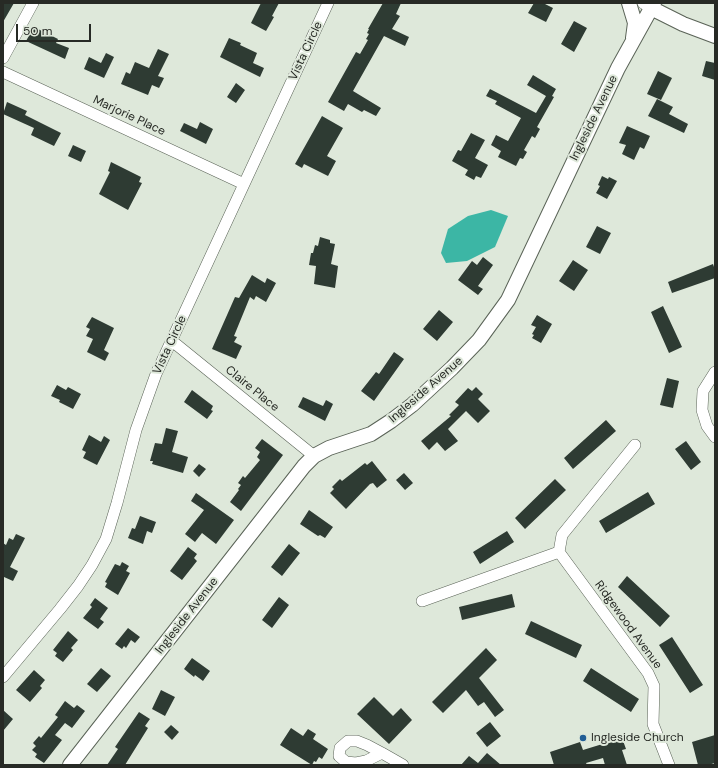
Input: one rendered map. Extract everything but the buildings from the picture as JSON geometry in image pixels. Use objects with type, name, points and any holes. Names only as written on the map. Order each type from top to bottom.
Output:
[{"type":"street","points":[[3,58],[33,3]]},
{"type":"street","name":"Vista Circle","points":[[3,677],[78,586],[92,565],[106,539],[136,430],[156,374],[328,3]]},
{"type":"street","points":[[629,3],[635,23],[632,40]]},
{"type":"street","points":[[649,5],[683,24],[715,36]]},
{"type":"street","name":"Ingleside Avenue","points":[[70,765],[304,466],[314,456],[329,448],[371,434],[391,421],[412,405],[479,340],[508,300],[594,117],[649,5]]},
{"type":"street","name":"Marjorie Place","points":[[3,72],[244,184]]},
{"type":"street","name":"Claire Place","points":[[172,341],[314,456]]},
{"type":"street","points":[[715,372],[702,397],[702,410],[707,426],[715,437]]},
{"type":"street","points":[[422,601],[559,552],[562,535],[635,444]]},
{"type":"street","name":"Ridgewood Avenue","points":[[559,552],[648,673],[654,686],[653,724],[669,765]]},
{"type":"street","points":[[382,752],[403,765]]},
{"type":"water","points":[[491,210],[508,216],[495,247],[467,261],[446,263],[441,253],[448,229],[468,216]]},
{"type":"place","name":"Ingleside Church","points":[[583,738]]}]
